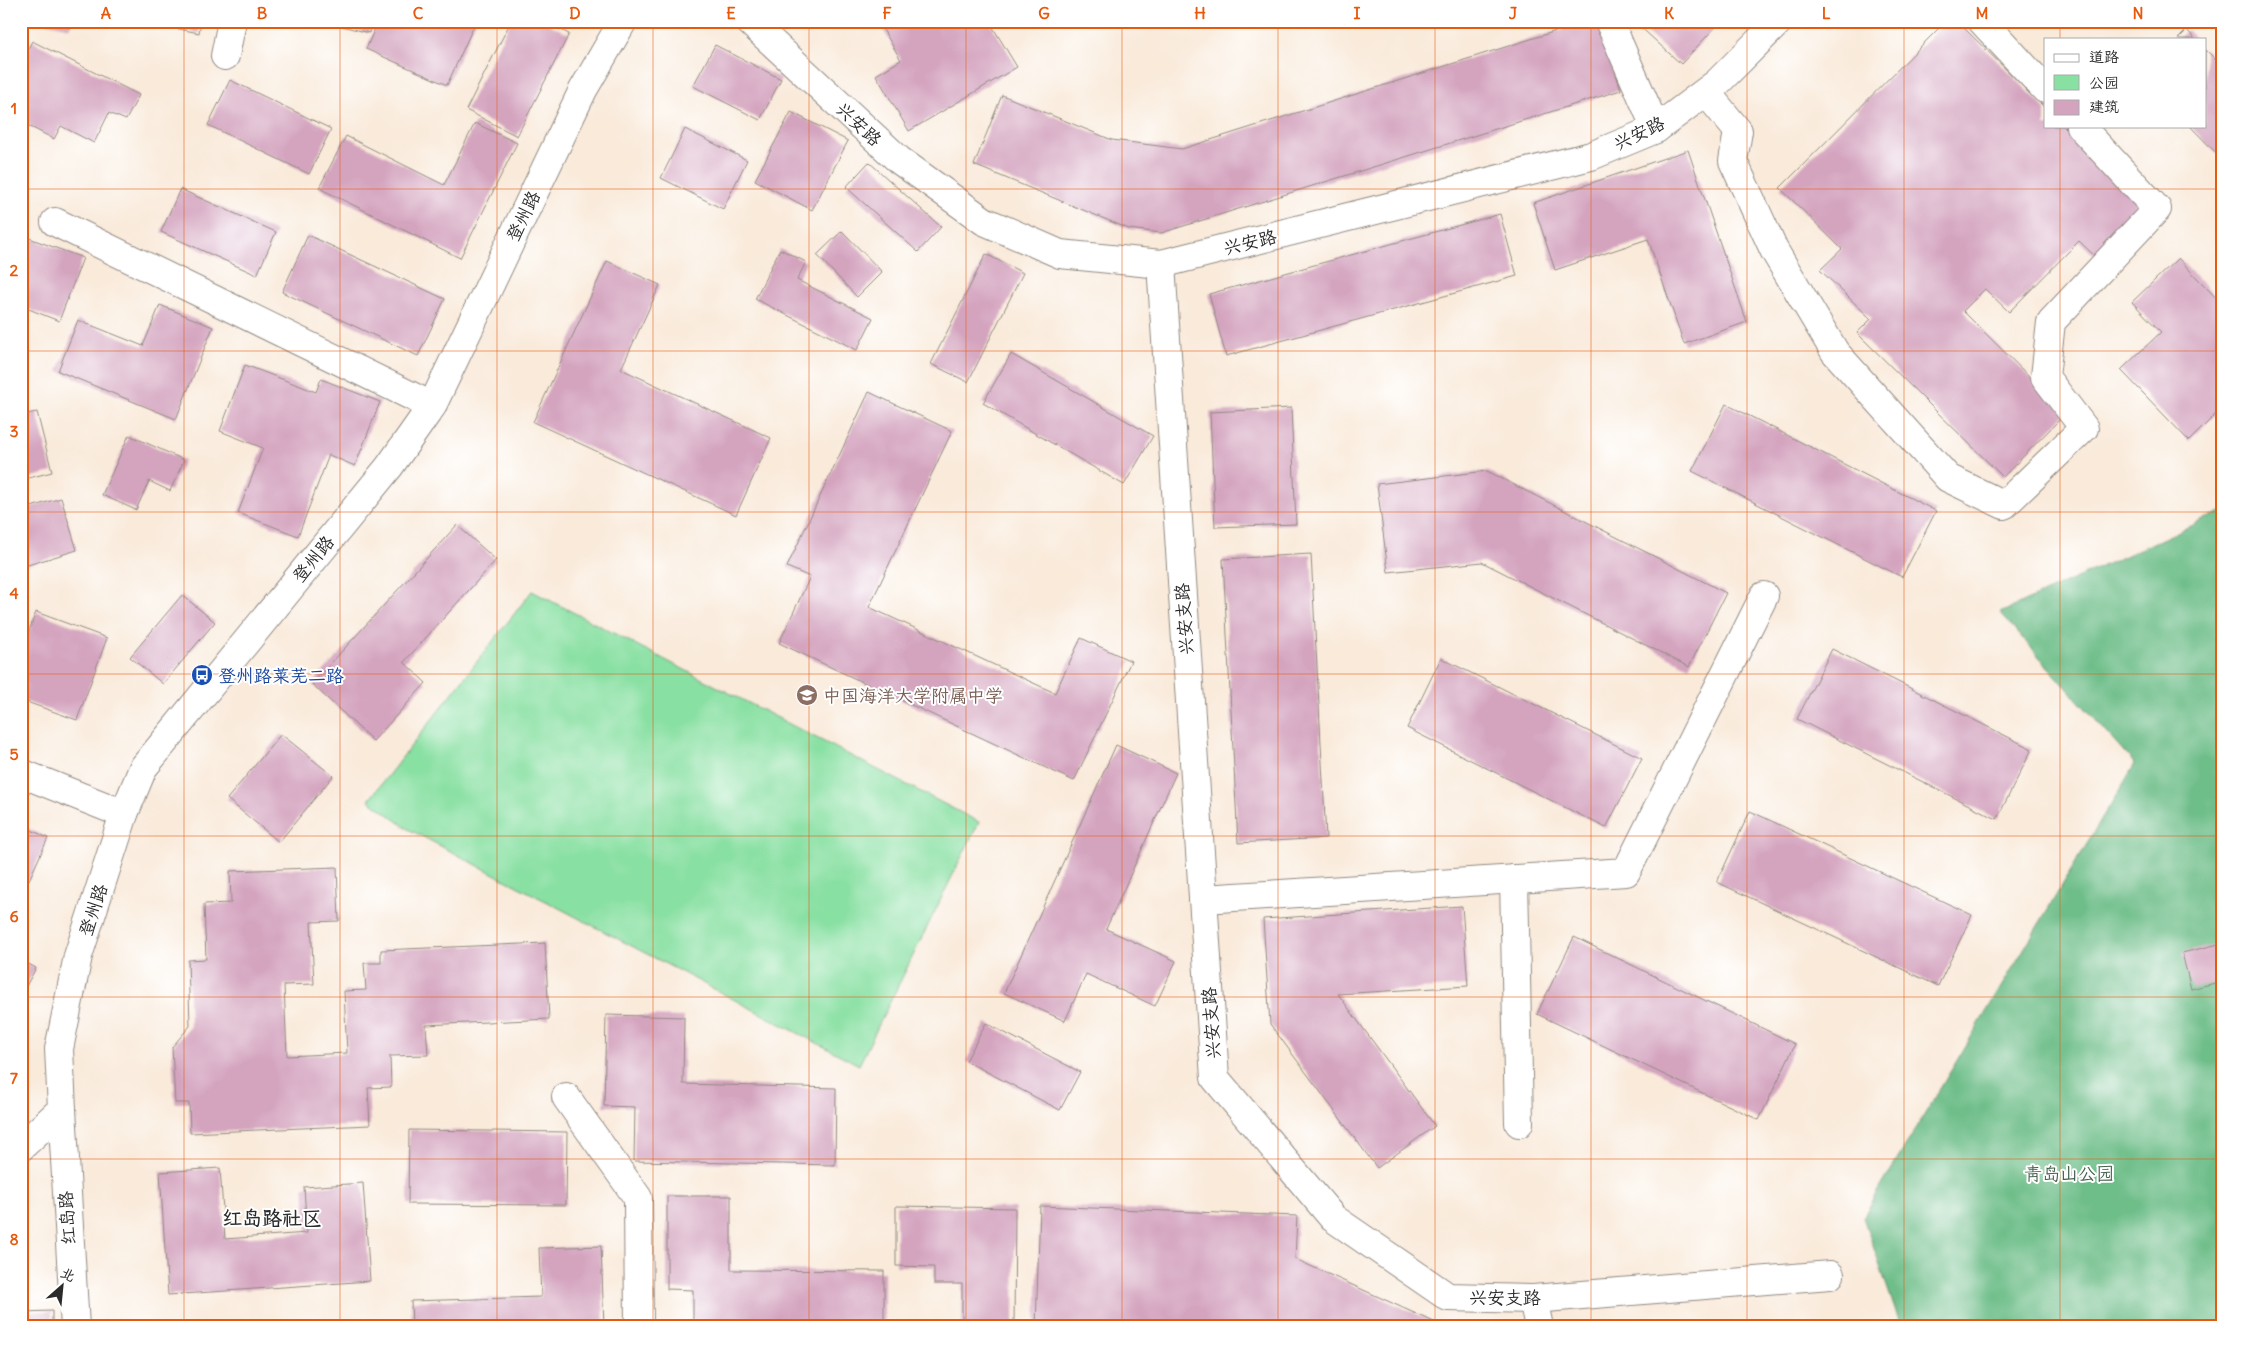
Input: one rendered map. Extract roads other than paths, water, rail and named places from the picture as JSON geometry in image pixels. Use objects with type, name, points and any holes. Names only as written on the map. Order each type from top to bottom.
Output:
[{"type":"street","points":[[225,56],[232,21]]},
{"type":"street","name":"兴安路","points":[[749,21],[899,160],[984,221],[1060,254],[1161,264],[1591,156],[1656,129],[1706,92],[1779,21]]},
{"type":"street","points":[[1609,21],[1656,129]]},
{"type":"street","points":[[1982,21],[2044,88]]},
{"type":"street","name":"登州路","points":[[62,1109],[59,1050],[78,956],[124,814],[143,768],[389,467],[432,406],[617,23]]},
{"type":"street","points":[[1706,92],[1738,131],[1733,161],[1774,250],[1835,352],[1948,478],[2004,505],[2084,428],[2045,378],[2051,322],[2157,209],[2082,128]]},
{"type":"street","points":[[55,222],[432,406]]},
{"type":"street","name":"兴安支路","points":[[1161,264],[1215,1078],[1332,1218],[1448,1297],[1533,1299],[1830,1275]]},
{"type":"street","points":[[1203,899],[1626,872],[1764,596]]},
{"type":"street","points":[[21,773],[124,814]]},
{"type":"street","points":[[1514,879],[1519,1123]]},
{"type":"street","points":[[566,1097],[638,1198],[639,1327]]},
{"type":"street","points":[[21,1147],[62,1109]]},
{"type":"street","name":"红岛路","points":[[62,1109],[75,1327]]},
{"type":"street","points":[[1533,1299],[1539,1327]]},
{"type":"place","name":"登州路莱芜二路","points":[[202,675]]},
{"type":"place","name":"中国海洋大学附属中学","points":[[807,695]]},
{"type":"district","name":"红岛路社区","points":[[272,1217]]},
{"type":"park label","name":"青岛山公园","points":[[2069,1173]]}]
